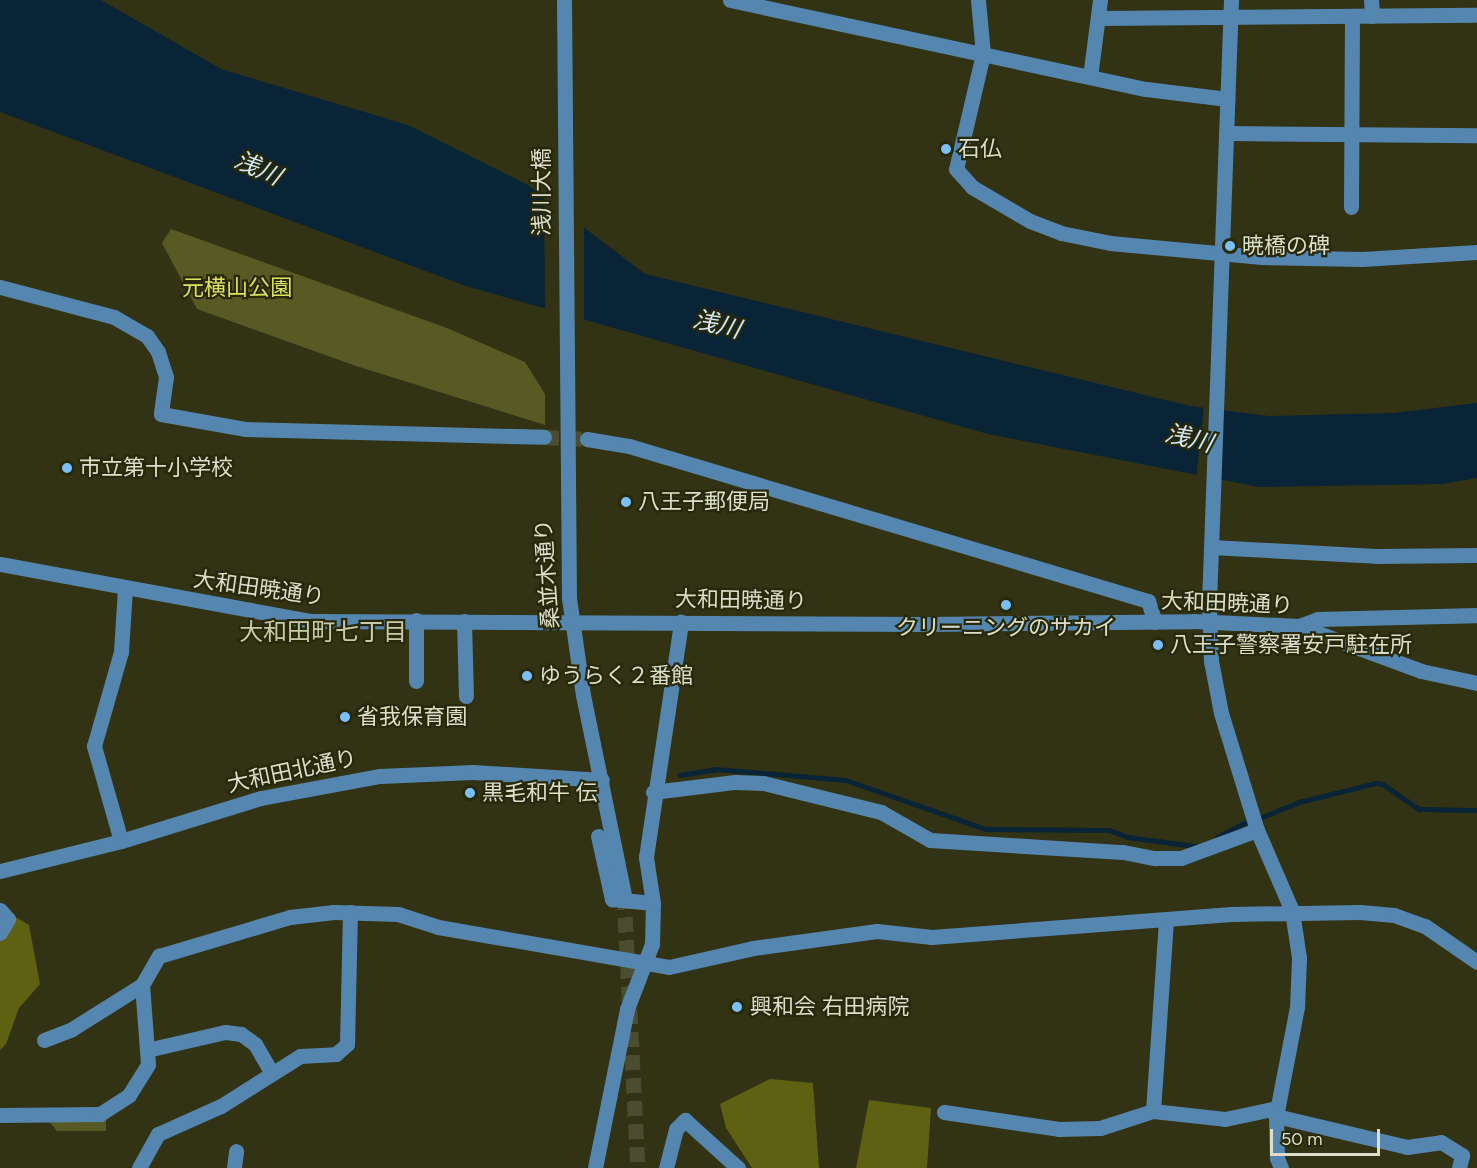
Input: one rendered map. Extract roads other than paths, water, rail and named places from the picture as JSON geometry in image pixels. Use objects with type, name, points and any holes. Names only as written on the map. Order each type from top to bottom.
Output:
[{"type":"street","name":"浅川大橋","points":[[564,0],[565,362]]},
{"type":"street","points":[[730,0],[750,2],[1146,89],[1227,99]]},
{"type":"street","points":[[978,0],[983,54],[956,166],[964,180],[1030,221],[1061,233],[1127,246],[1219,259],[1316,260],[1477,252]]},
{"type":"street","points":[[1090,77],[1100,0]]},
{"type":"street","points":[[1231,0],[1219,259],[1210,622],[1214,687],[1257,830],[1292,911],[1299,958],[1297,1007],[1277,1112],[1277,1158],[1281,1168]]},
{"type":"street","points":[[1371,0],[1372,16]]},
{"type":"street","points":[[1099,18],[1230,19],[1477,15]]},
{"type":"street","points":[[1351,207],[1352,16]]},
{"type":"street","points":[[1226,133],[1477,135]]},
{"type":"street","points":[[0,287],[114,317],[147,336],[158,352],[166,377],[161,414],[244,429],[544,437]]},
{"type":"street","name":"桑並木通り","points":[[565,362],[566,552],[571,621],[624,894]]},
{"type":"street","points":[[587,439],[629,446],[1148,602],[1155,622]]},
{"type":"street","points":[[1212,541],[1376,556],[1477,555]]},
{"type":"street","name":"大和田暁通り","points":[[0,564],[278,618],[681,622],[1210,622],[1299,626],[1421,671],[1477,683]]},
{"type":"street","points":[[121,841],[94,746],[121,652],[125,589]]},
{"type":"street","points":[[1299,626],[1318,619],[1477,615]]},
{"type":"street","points":[[416,620],[416,681]]},
{"type":"street","points":[[464,621],[465,696]]},
{"type":"street","points":[[595,1168],[627,1009],[652,944],[653,903],[646,856],[653,792],[672,698],[681,622]]},
{"type":"street","name":"大和田北通り","points":[[0,871],[121,841],[261,798],[380,776],[473,772],[602,780]]},
{"type":"street","points":[[653,792],[735,782],[763,783],[881,812],[930,840],[1123,852],[1155,858],[1181,858],[1257,830]]},
{"type":"street","points":[[598,836],[612,900],[653,903]]},
{"type":"street","points":[[0,910],[8,920],[0,933]]},
{"type":"street","points":[[44,1040],[72,1029],[142,984],[159,956],[290,917],[350,912],[398,914],[438,927],[669,967],[753,948],[866,932],[932,937],[1292,911],[1394,915],[1425,926],[1477,963]]},
{"type":"street","points":[[139,1168],[158,1134],[221,1106],[300,1056],[336,1054],[347,1044],[350,912]]},
{"type":"street","points":[[1153,1111],[1166,920]]},
{"type":"street","points":[[0,1115],[100,1114],[129,1095],[148,1064],[142,984]]},
{"type":"street","points":[[147,1050],[225,1032],[241,1034],[255,1044],[272,1073]]},
{"type":"street","points":[[944,1112],[1069,1129],[1100,1128],[1153,1111],[1225,1119],[1277,1112],[1407,1147],[1441,1142],[1462,1155],[1459,1168]]},
{"type":"street","points":[[666,1168],[676,1129],[685,1120],[738,1168]]},
{"type":"street","points":[[234,1168],[236,1151]]},
{"type":"water","name":"浅川","points":[[0,0],[101,0],[221,69],[408,125],[528,185],[645,274],[1190,406],[1269,416],[1393,413],[1477,403],[1477,478],[1442,484],[1259,487],[988,434],[466,286],[0,112]]},
{"type":"waterway","points":[[680,775],[716,769],[846,780],[986,829],[1109,830],[1128,837],[1195,846]]},
{"type":"waterway","points":[[1262,817],[1299,802],[1376,783],[1383,784],[1419,809],[1477,810]]},
{"type":"waterway","points":[[1217,837],[1246,822]]},
{"type":"tunnel","points":[[544,437],[587,439]]},
{"type":"tunnel","points":[[624,894],[638,1168]]},
{"type":"place","name":"石仏","points":[[946,149]]},
{"type":"place","name":"暁橋の碑","points":[[1230,246]]},
{"type":"place","name":"市立第十小学校","points":[[67,468]]},
{"type":"place","name":"八王子郵便局","points":[[626,502]]},
{"type":"place","name":"クリーニングのサカイ","points":[[1006,605]]},
{"type":"place","name":"八王子警察署安戸駐在所","points":[[1158,645]]},
{"type":"place","name":"ゆうらく２番館","points":[[527,676]]},
{"type":"place","name":"省我保育園","points":[[345,717]]},
{"type":"place","name":"黒毛和牛 伝","points":[[470,793]]},
{"type":"place","name":"興和会 右田病院","points":[[737,1007]]},
{"type":"district","name":"大和田町七丁目","points":[[323,632]]},
{"type":"park label","name":"元横山公園","points":[[237,288]]}]
